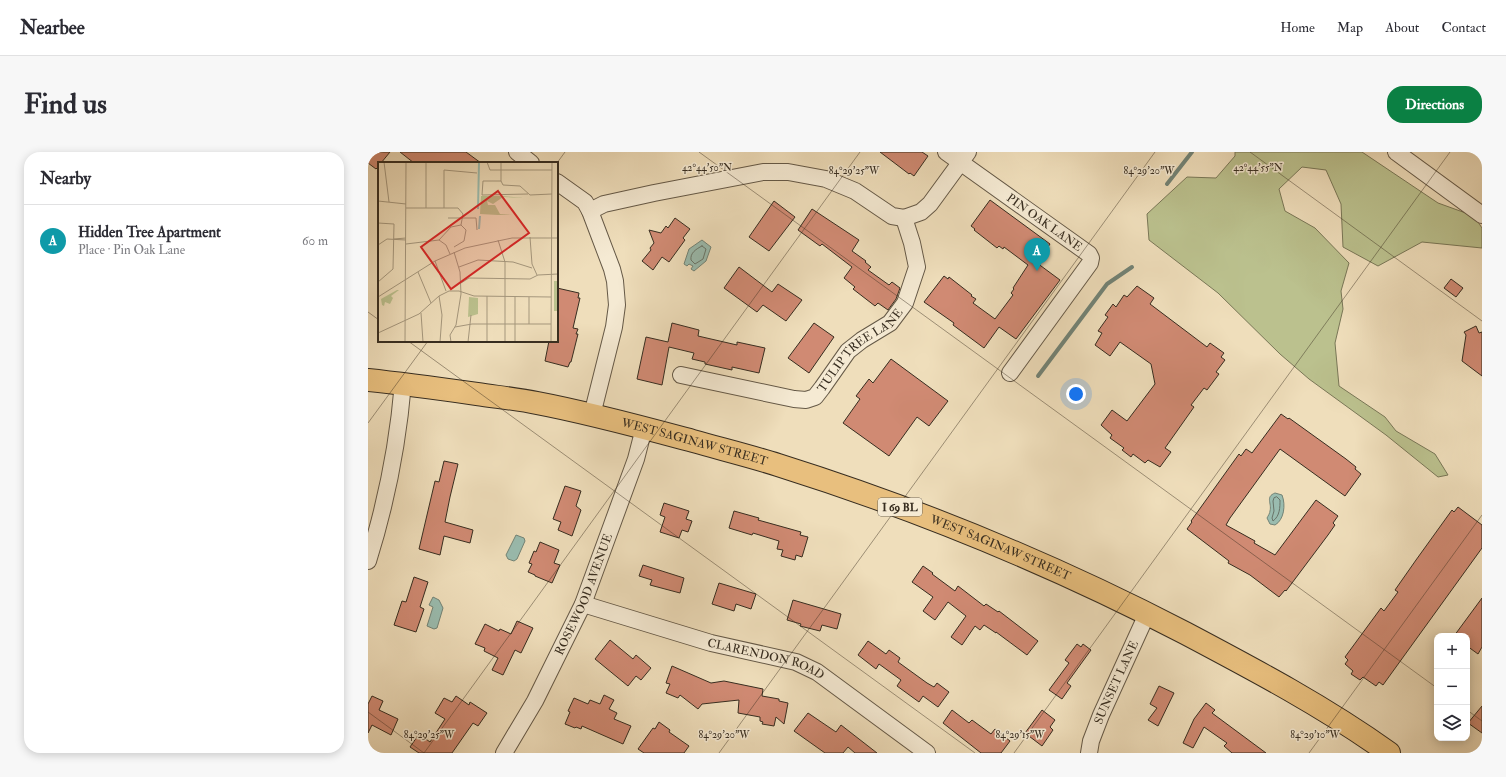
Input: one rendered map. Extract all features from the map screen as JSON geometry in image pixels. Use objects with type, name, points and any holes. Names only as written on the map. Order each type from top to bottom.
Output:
[{"type":"main road","name":"WEST SAGINAW STREET","points":[[368,380],[535,402],[592,415],[776,464],[905,508],[977,536],[1147,614],[1290,690],[1371,740],[1389,753]]},
{"type":"street","points":[[517,152],[530,162]]},
{"type":"street","points":[[590,211],[604,204],[677,188],[763,172],[788,172],[826,179],[854,191],[892,216],[904,218],[921,212],[930,204],[964,157],[946,152]]},
{"type":"street","points":[[1396,152],[1482,215]]},
{"type":"street","name":"PIN OAK LANE","points":[[964,157],[1088,254],[1091,258],[1090,262],[1010,373]]},
{"type":"street","points":[[558,183],[585,202],[590,211],[612,269],[615,281],[617,305],[614,327],[592,415]]},
{"type":"street","name":"TULIP TREE LANE","points":[[681,375],[794,399],[806,400],[815,397],[848,351],[862,340],[890,323],[904,303],[917,267],[912,243],[904,218]]},
{"type":"street","points":[[368,561],[375,539],[390,474],[401,411],[403,384]]},
{"type":"street","name":"ROSEWOOD AVENUE","points":[[504,753],[535,701],[584,604],[636,459],[644,428]]},
{"type":"street","name":"CLARENDON ROAD","points":[[584,604],[711,643],[796,662],[817,672],[927,753]]},
{"type":"street","name":"SUNSET LANE","points":[[1089,753],[1091,741],[1101,715],[1147,614]]},
{"type":"green space","points":[[1235,152],[1362,152],[1438,203],[1474,216],[1482,228],[1482,248],[1422,242],[1378,266],[1343,247],[1341,204],[1326,170],[1302,167],[1279,189],[1285,211],[1315,228],[1349,263],[1341,291],[1343,309],[1335,343],[1339,386],[1385,417],[1396,431],[1435,454],[1448,475],[1438,477],[1386,435],[1309,379],[1280,354],[1218,293],[1149,240],[1147,214],[1187,177],[1216,178],[1235,156]]},
{"type":"water","points":[[702,240],[711,247],[706,261],[694,271],[691,269],[693,266],[689,264],[687,266],[684,264],[689,249]]},
{"type":"water","points":[[1275,493],[1282,495],[1284,508],[1280,520],[1275,525],[1270,524],[1267,518],[1270,512],[1270,496]]},
{"type":"water","points":[[516,535],[524,538],[525,541],[517,559],[514,561],[508,559],[506,555]]},
{"type":"water","points":[[433,597],[439,600],[443,608],[437,628],[434,629],[427,626],[433,607],[429,605]]},
{"type":"building","points":[[368,152],[390,152],[382,162],[378,162],[378,167],[376,169],[368,163]]},
{"type":"building","points":[[400,152],[466,152],[480,162],[413,162]]},
{"type":"building","points":[[880,152],[922,152],[928,156],[914,176],[910,173],[909,174]]},
{"type":"building","points":[[990,200],[1050,244],[1037,263],[1060,280],[1016,339],[999,327],[984,348],[953,325],[954,323],[924,302],[944,276],[948,279],[949,277],[972,295],[971,296],[976,299],[973,303],[995,319],[1013,295],[1011,293],[1014,289],[1013,288],[1028,265],[1004,247],[1003,249],[999,246],[997,248],[971,226]]},
{"type":"building","points":[[774,201],[795,217],[769,251],[749,237]]},
{"type":"building","points":[[812,209],[859,240],[852,251],[866,261],[865,262],[871,267],[868,270],[889,285],[892,282],[900,288],[896,299],[888,310],[878,303],[875,306],[853,289],[855,287],[844,278],[852,267],[822,244],[820,246],[798,230]]},
{"type":"building","points":[[675,218],[690,229],[683,238],[685,240],[669,262],[662,257],[653,270],[642,261],[651,250],[650,248],[654,243],[649,230],[661,233],[666,226],[668,228]]},
{"type":"building","points":[[739,267],[772,292],[778,284],[802,300],[786,321],[763,305],[757,312],[724,288]]},
{"type":"building","points":[[1451,279],[1463,288],[1456,297],[1444,288]]},
{"type":"building","points":[[1137,286],[1154,298],[1150,304],[1207,347],[1210,343],[1224,353],[1221,357],[1225,360],[1216,372],[1219,374],[1207,390],[1204,388],[1191,405],[1194,407],[1165,448],[1171,452],[1160,467],[1148,460],[1145,463],[1133,454],[1131,457],[1122,450],[1124,448],[1110,438],[1112,435],[1101,425],[1112,410],[1127,421],[1155,384],[1151,364],[1120,342],[1110,356],[1095,345],[1102,333],[1098,331],[1108,317],[1105,315],[1113,304],[1116,307],[1124,295],[1127,297]]},
{"type":"building","points":[[558,288],[579,293],[578,298],[580,298],[573,328],[578,329],[576,334],[578,334],[571,362],[568,367],[545,361],[549,342],[558,342]]},
{"type":"building","points":[[672,323],[699,330],[698,336],[737,345],[737,342],[765,348],[759,373],[732,367],[732,370],[705,364],[705,362],[692,359],[694,353],[669,347],[662,385],[637,379],[646,337],[668,342]]},
{"type":"building","points":[[814,323],[834,337],[809,373],[788,358]]},
{"type":"building","points":[[1476,326],[1479,333],[1482,332],[1482,376],[1462,361],[1466,335],[1464,332]]},
{"type":"building","points":[[891,359],[948,401],[929,426],[917,417],[889,456],[843,423],[860,399],[856,396],[869,379],[873,383]]},
{"type":"building","points":[[1281,414],[1288,419],[1289,418],[1346,459],[1356,467],[1355,469],[1361,474],[1345,496],[1280,449],[1230,518],[1226,525],[1255,541],[1254,543],[1275,555],[1316,500],[1338,516],[1333,523],[1335,525],[1328,535],[1286,591],[1285,590],[1279,597],[1250,575],[1228,563],[1229,561],[1187,529],[1192,522],[1191,521],[1239,454],[1241,456],[1246,449],[1252,453]]},
{"type":"building","points":[[444,461],[458,464],[445,522],[473,530],[470,543],[444,536],[440,555],[419,549],[435,481],[439,482]]},
{"type":"building","points":[[565,486],[581,491],[576,506],[581,510],[572,536],[558,530],[561,522],[553,519]]},
{"type":"building","points":[[664,503],[689,511],[686,519],[692,521],[688,532],[682,530],[679,538],[660,532],[665,517],[660,515]]},
{"type":"building","points":[[1458,507],[1482,525],[1482,548],[1383,685],[1379,682],[1376,686],[1363,677],[1360,680],[1351,674],[1353,671],[1345,664],[1348,660],[1345,657],[1381,608],[1384,611],[1398,592],[1395,590],[1416,560],[1452,510],[1454,512]]},
{"type":"building","points":[[734,511],[759,518],[758,520],[801,532],[800,535],[808,537],[802,557],[796,555],[795,560],[781,556],[783,550],[777,549],[779,541],[753,533],[752,535],[729,528]]},
{"type":"building","points":[[540,542],[559,550],[554,563],[560,565],[552,583],[528,572],[532,564],[529,563]]},
{"type":"building","points":[[643,565],[684,578],[680,593],[650,585],[652,580],[639,576]]},
{"type":"building","points":[[923,566],[955,591],[958,586],[984,606],[986,604],[998,612],[999,611],[1038,641],[1027,655],[984,625],[980,630],[975,626],[962,645],[951,637],[966,616],[948,602],[935,620],[923,611],[933,597],[912,582]]},
{"type":"building","points":[[414,577],[428,582],[420,607],[424,609],[416,632],[394,625],[402,601],[406,602]]},
{"type":"building","points":[[719,583],[756,594],[751,609],[736,604],[734,611],[712,604]]},
{"type":"building","points":[[1482,598],[1482,647],[1478,654],[1470,648],[1470,633],[1456,633]]},
{"type":"building","points":[[793,600],[841,614],[837,629],[822,625],[820,631],[800,626],[801,624],[787,620]]},
{"type":"building","points":[[517,621],[533,628],[521,653],[515,650],[503,675],[492,670],[498,658],[484,651],[485,648],[475,644],[485,624],[499,631],[500,629],[511,634]]},
{"type":"building","points":[[610,640],[633,659],[636,655],[651,668],[641,680],[636,676],[628,686],[595,659]]},
{"type":"building","points":[[868,641],[886,654],[889,650],[900,658],[898,662],[927,683],[934,687],[937,683],[949,692],[938,707],[923,696],[919,702],[897,686],[901,680],[879,664],[876,669],[858,655]]},
{"type":"building","points":[[1077,644],[1081,647],[1083,644],[1091,650],[1067,683],[1071,686],[1062,699],[1049,690],[1069,663],[1065,660]]},
{"type":"building","points":[[672,666],[711,683],[724,681],[763,689],[762,696],[779,699],[779,701],[788,703],[784,724],[776,717],[774,726],[762,724],[763,722],[760,721],[760,717],[738,713],[739,700],[702,704],[698,709],[680,695],[678,698],[666,693],[670,684],[666,683]]},
{"type":"building","points":[[1159,686],[1174,693],[1158,726],[1148,720],[1157,708],[1150,704]]},
{"type":"building","points":[[604,695],[614,700],[609,709],[617,713],[614,719],[631,726],[623,744],[582,726],[581,729],[565,724],[570,712],[568,711],[574,698],[588,704],[590,700],[600,704]]},
{"type":"building","points":[[372,696],[383,701],[379,710],[398,719],[391,735],[372,725],[368,733],[368,704]]},
{"type":"building","points":[[456,696],[469,705],[470,702],[487,713],[478,726],[473,723],[452,753],[419,753],[410,747],[419,734],[430,742],[445,719],[435,713],[444,698],[452,702]]},
{"type":"building","points":[[1206,703],[1215,710],[1212,713],[1266,753],[1232,753],[1224,746],[1227,743],[1204,727],[1193,748],[1183,743],[1194,719]]},
{"type":"building","points":[[1482,706],[1482,733],[1470,724],[1470,721]]},
{"type":"building","points":[[952,710],[969,723],[972,720],[991,734],[995,729],[1010,741],[1001,753],[981,753],[943,723]]},
{"type":"building","points":[[1042,710],[1055,720],[1050,727],[1053,730],[1042,746],[1025,733]]},
{"type":"building","points":[[808,713],[836,732],[841,725],[877,753],[855,753],[848,747],[843,753],[825,753],[794,731]]},
{"type":"building","points":[[659,722],[670,730],[669,732],[689,746],[684,753],[644,753],[638,749]]},
{"type":"waterway","points":[[1167,184],[1192,152]]},
{"type":"waterway","points":[[1038,376],[1107,284],[1132,267]]},
{"type":"place","name":"Hidden Tree Apartment","points":[[1037,271]]}]
